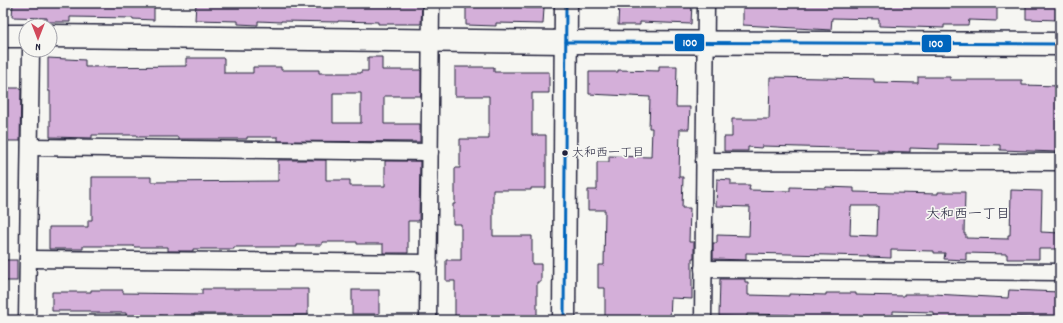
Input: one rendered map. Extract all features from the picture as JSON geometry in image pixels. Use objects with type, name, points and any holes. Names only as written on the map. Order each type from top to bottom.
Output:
[{"type":"street","points":[[428,320],[431,3]]},
{"type":"street","points":[[564,320],[566,3]]},
{"type":"street","points":[[703,320],[706,3]]},
{"type":"street","points":[[3,36],[18,36]]},
{"type":"street","points":[[58,36],[430,41],[1060,44]]},
{"type":"street","points":[[28,320],[31,58]]},
{"type":"street","points":[[30,147],[430,152]]},
{"type":"street","points":[[704,161],[1060,162]]},
{"type":"street","points":[[28,259],[429,263]]},
{"type":"street","points":[[703,269],[1060,272]]},
{"type":"building","points":[[13,3],[154,3],[154,20],[133,18],[70,17],[70,22],[58,22],[58,18],[12,17]]},
{"type":"building","points":[[196,3],[422,3],[421,24],[378,24],[378,22],[338,21],[258,21],[258,25],[238,24],[238,21],[195,20]]},
{"type":"building","points":[[507,3],[526,3],[526,8],[544,8],[543,24],[496,23],[496,26],[466,25],[466,4],[507,6]]},
{"type":"building","points":[[619,3],[692,3],[691,24],[640,22],[640,25],[618,25]]},
{"type":"building","points":[[743,3],[997,3],[997,21],[969,20],[968,25],[944,25],[944,28],[879,26],[879,19],[832,18],[831,30],[743,25]]},
{"type":"building","points":[[1026,3],[1059,3],[1059,20],[1026,19]]},
{"type":"building","points":[[368,57],[382,57],[382,70],[421,70],[421,96],[384,96],[384,124],[420,124],[420,142],[278,141],[278,137],[247,137],[247,139],[178,139],[178,137],[137,137],[137,135],[92,135],[92,138],[50,137],[48,58],[85,60],[85,67],[186,66],[186,58],[224,58],[224,73],[253,73],[253,67],[281,67],[281,70],[319,70],[319,73],[361,73],[361,71],[368,71]],"holes":[[[333,93],[361,93],[361,123],[333,123]]]},
{"type":"building","points":[[659,66],[677,66],[676,107],[690,107],[689,129],[680,129],[679,177],[683,177],[682,208],[690,208],[689,242],[694,242],[694,258],[692,258],[692,299],[671,298],[670,320],[605,319],[605,288],[598,288],[598,265],[604,265],[605,210],[588,210],[588,190],[597,190],[597,162],[609,162],[609,156],[651,157],[652,128],[649,128],[650,97],[589,94],[589,72],[618,72],[618,70],[659,71]]},
{"type":"building","points":[[455,67],[494,67],[494,72],[549,72],[549,93],[532,93],[532,135],[546,135],[546,188],[531,188],[531,190],[493,190],[493,236],[532,236],[532,264],[541,264],[541,282],[537,282],[537,319],[455,319],[455,281],[446,281],[446,260],[461,260],[461,224],[453,224],[453,204],[455,204],[455,168],[460,168],[460,139],[489,139],[489,96],[455,96]]},
{"type":"building","points":[[770,77],[874,79],[874,82],[918,83],[918,77],[950,77],[950,80],[1022,80],[1022,85],[1060,86],[1058,152],[1000,150],[1000,145],[939,144],[939,149],[910,148],[910,152],[878,151],[878,149],[762,146],[762,148],[748,147],[748,151],[724,151],[724,137],[732,137],[732,119],[769,119]]},
{"type":"building","points":[[3,88],[21,88],[20,141],[3,141]]},
{"type":"building","points":[[278,160],[326,160],[326,180],[350,180],[350,186],[385,186],[385,161],[420,161],[419,221],[408,221],[408,253],[383,253],[383,244],[357,244],[357,242],[322,242],[322,245],[297,245],[297,247],[234,247],[234,249],[193,249],[193,251],[168,251],[168,247],[134,246],[83,246],[83,249],[49,249],[49,227],[88,227],[88,220],[92,220],[92,177],[151,177],[151,182],[278,181]]},
{"type":"building","points":[[717,179],[731,180],[731,185],[750,185],[749,190],[790,191],[790,187],[826,187],[854,188],[854,192],[938,194],[938,192],[965,192],[964,234],[966,234],[966,238],[1008,239],[1008,235],[1010,235],[1011,190],[1042,191],[1041,232],[1060,233],[1060,249],[1039,249],[1039,259],[1007,259],[1007,254],[966,253],[966,260],[944,259],[945,253],[934,253],[934,251],[891,250],[891,258],[869,256],[746,253],[746,260],[713,259],[713,243],[717,243],[717,235],[749,236],[750,207],[716,206]],"holes":[[[851,206],[878,206],[877,236],[850,235]]]},
{"type":"building","points":[[3,260],[17,260],[17,281],[3,281]]},
{"type":"building","points":[[720,279],[745,279],[745,282],[748,282],[748,295],[789,296],[789,294],[826,295],[826,293],[856,293],[856,295],[904,296],[904,294],[934,294],[1008,298],[1009,290],[1060,292],[1060,319],[999,316],[999,320],[934,320],[934,312],[893,311],[893,320],[789,319],[789,315],[747,314],[747,317],[719,316]]},
{"type":"building","points":[[202,289],[308,289],[308,315],[243,316],[243,314],[194,314],[194,318],[162,318],[162,316],[126,316],[126,313],[52,311],[52,292],[123,290],[123,293],[202,294]]},
{"type":"building","points":[[352,290],[379,290],[379,314],[352,314]]},
{"type":"transit line","name":"100","points":[[564,320],[566,3]]},
{"type":"transit line","name":"100","points":[[566,42],[1060,44]]},
{"type":"place","name":"大和西一丁目","points":[[565,153]]},
{"type":"district","name":"大和西一丁目","points":[[968,215]]}]
